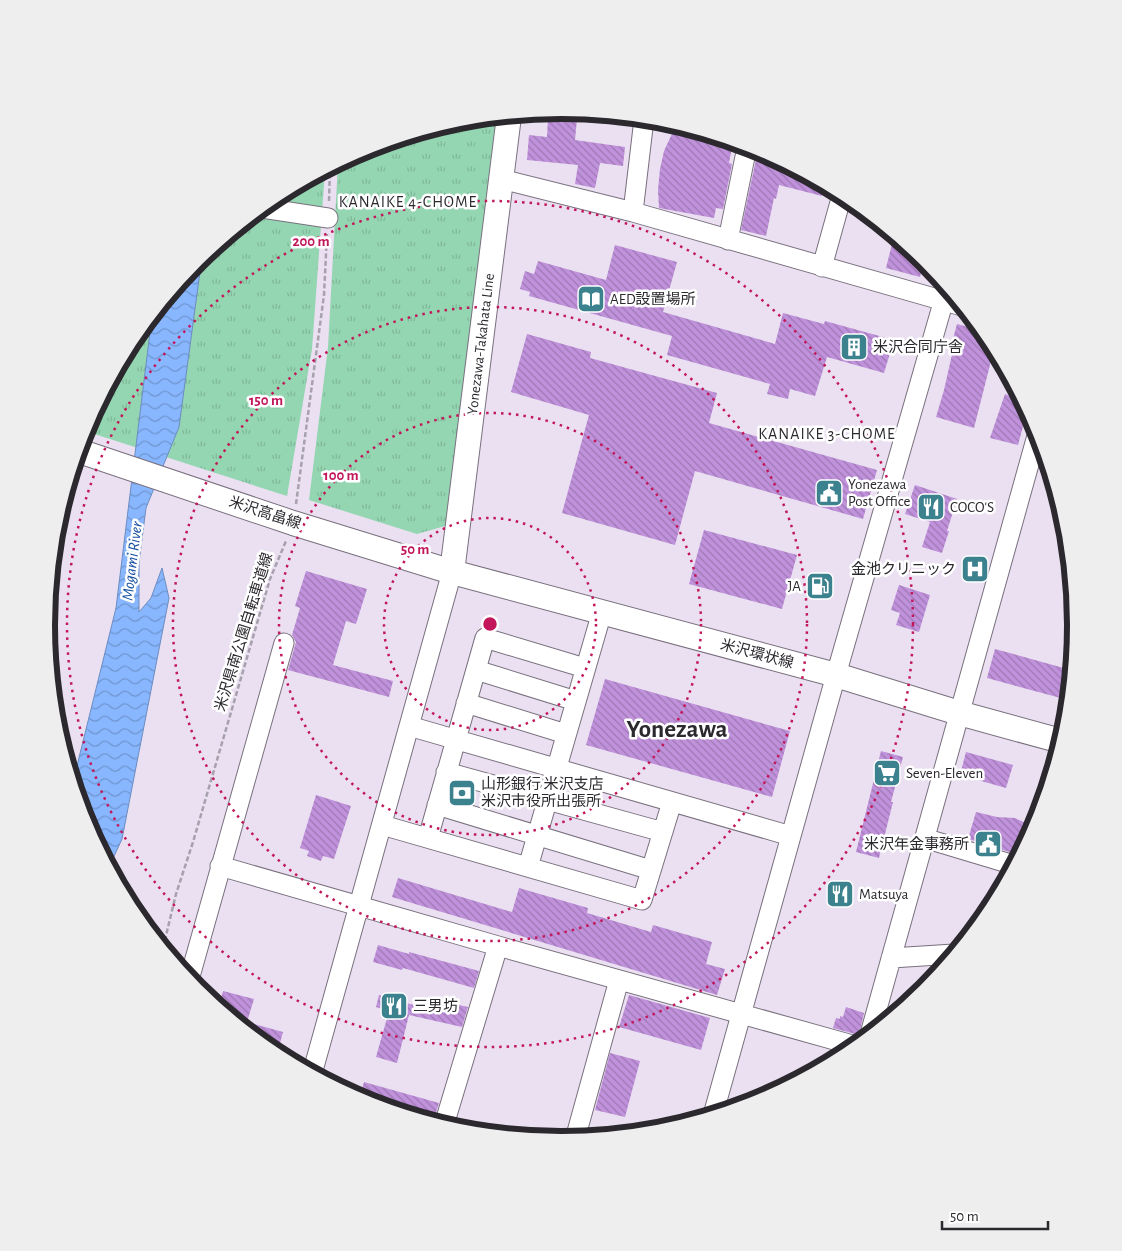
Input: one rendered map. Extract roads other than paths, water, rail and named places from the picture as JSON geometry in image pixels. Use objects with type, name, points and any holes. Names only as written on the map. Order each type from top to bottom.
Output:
[{"type":"main road","name":"Yonezawa-Takahata Line","points":[[452,572],[508,123]]},
{"type":"main road","name":"米沢高畠線","points":[[86,453],[284,520],[452,572]]},
{"type":"main road","name":"米沢環状線","points":[[452,572],[836,675],[959,713],[1054,739]]},
{"type":"street","points":[[633,212],[643,126]]},
{"type":"street","points":[[728,240],[746,154]]},
{"type":"street","points":[[501,179],[633,212],[822,266],[943,295]]},
{"type":"street","points":[[822,266],[840,203]]},
{"type":"street","points":[[273,210],[328,218]]},
{"type":"street","points":[[715,1108],[945,296]]},
{"type":"street","points":[[873,1024],[1034,447]]},
{"type":"street","points":[[314,1067],[452,572]]},
{"type":"street","points":[[528,867],[602,612]]},
{"type":"street","points":[[428,838],[485,638],[585,668]]},
{"type":"street","points":[[192,971],[284,643]]},
{"type":"street","points":[[476,670],[576,701]]},
{"type":"street","points":[[466,703],[566,734]]},
{"type":"street","points":[[409,726],[791,836]]},
{"type":"street","points":[[446,772],[663,832]]},
{"type":"street","points":[[382,825],[642,900],[672,802]]},
{"type":"street","points":[[437,805],[651,870]]},
{"type":"street","points":[[924,838],[1008,863]]},
{"type":"street","points":[[220,866],[846,1043]]},
{"type":"street","points":[[446,1118],[498,946]]},
{"type":"street","points":[[891,958],[945,955]]},
{"type":"street","points":[[577,1131],[619,980]]},
{"type":"water","name":"Mogami River","points":[[200,271],[179,427],[146,508],[139,562],[139,612],[151,598],[162,568],[169,598],[122,839],[113,859],[94,819],[76,769],[116,608],[150,330]]},
{"type":"place","name":"AED設置場所","points":[[591,299]]},
{"type":"place","name":"米沢合同庁舎","points":[[854,347]]},
{"type":"place","name":"Yonezawa Post Office","points":[[829,493]]},
{"type":"place","name":"COCO'S","points":[[931,507]]},
{"type":"place","name":"金池クリニック","points":[[975,569]]},
{"type":"place","name":"JA","points":[[820,586]]},
{"type":"place","name":"Seven-Eleven","points":[[887,773]]},
{"type":"place","name":"山形銀行 米沢支店 米沢市役所出張所","points":[[462,793]]},
{"type":"place","name":"米沢年金事務所","points":[[988,844]]},
{"type":"place","name":"Matsuya","points":[[840,894]]},
{"type":"place","name":"三男坊","points":[[394,1006]]},
{"type":"district","name":"KANAIKE 4-CHOME","points":[[408,202]]},
{"type":"district","name":"KANAIKE 3-CHOME","points":[[827,434]]},
{"type":"district","name":"Yonezawa","points":[[677,729]]}]
